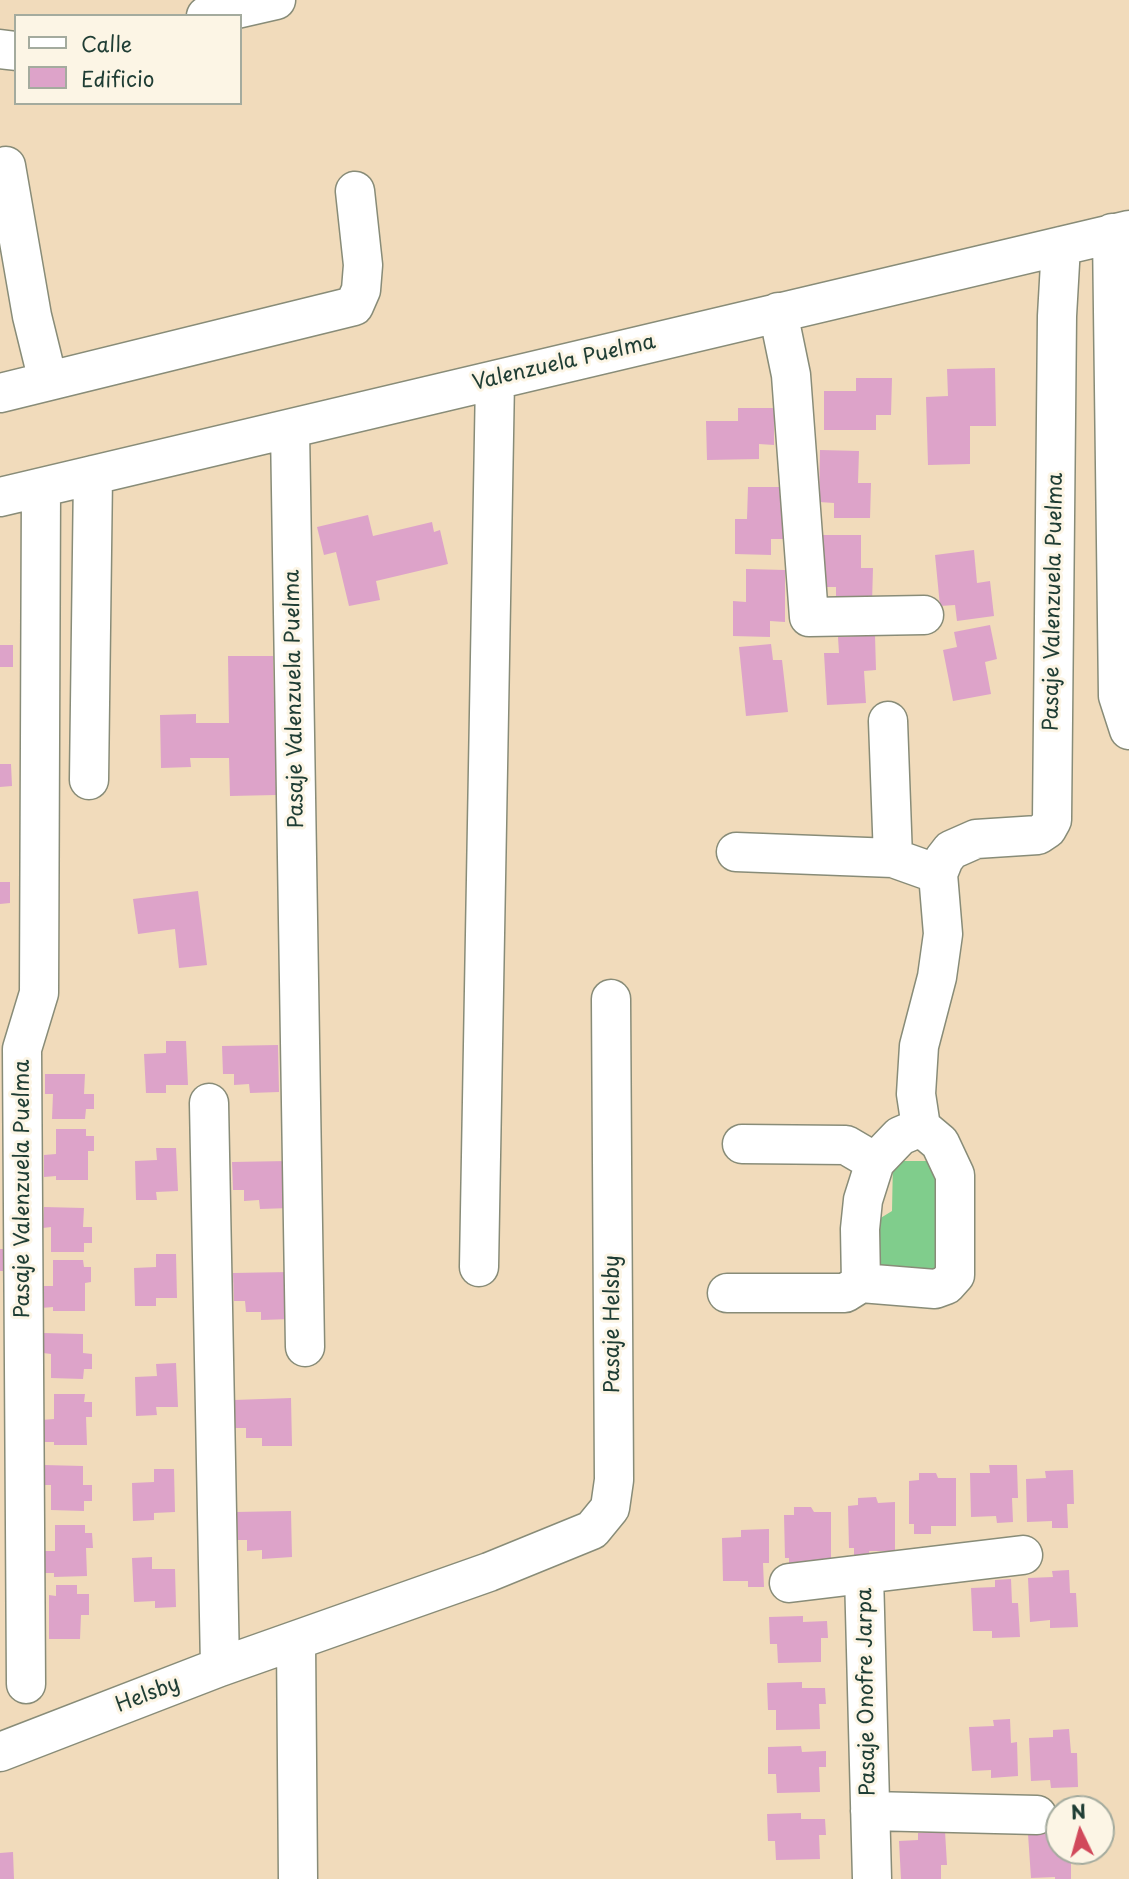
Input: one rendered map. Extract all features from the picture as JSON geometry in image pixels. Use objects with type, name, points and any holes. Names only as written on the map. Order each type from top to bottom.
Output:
[{"type":"street","points":[[215,14],[276,0]]},
{"type":"street","points":[[6,166],[32,316],[48,382]]},
{"type":"street","points":[[0,393],[354,306],[362,290],[363,265],[355,191]]},
{"type":"street","points":[[1121,232],[1118,696],[1129,730]]},
{"type":"street","name":"Valenzuela Puelma","points":[[0,497],[1121,232]]},
{"type":"street","name":"Pasaje Valenzuela Puelma","points":[[938,874],[951,850],[962,844],[976,839],[1038,835],[1047,829],[1052,820],[1057,316],[1061,246]]},
{"type":"street","points":[[778,312],[791,375],[808,617],[924,615]]},
{"type":"street","points":[[479,1267],[495,380]]},
{"type":"street","name":"Pasaje Valenzuela Puelma","points":[[290,429],[305,1347]]},
{"type":"street","points":[[89,780],[93,475]]},
{"type":"street","name":"Pasaje Valenzuela Puelma","points":[[26,1684],[22,1049],[39,993],[41,488]]},
{"type":"street","points":[[888,721],[893,858]]},
{"type":"street","points":[[727,1293],[845,1293],[861,1283],[935,1289],[946,1285],[956,1275],[954,1175],[940,1143],[921,1127],[916,1094],[919,1046],[937,977],[943,934],[938,874],[893,858],[736,852]]},
{"type":"street","name":"Pasaje Helsby","points":[[489,1572],[592,1530],[610,1508],[614,1480],[611,999]]},
{"type":"street","points":[[209,1103],[220,1667]]},
{"type":"street","points":[[861,1283],[860,1229],[863,1200],[875,1163],[900,1136],[921,1127]]},
{"type":"street","points":[[742,1144],[846,1145],[875,1163]]},
{"type":"street","name":"Pasaje Onofre Jarpa","points":[[789,1583],[1023,1555]]},
{"type":"street","name":"Helsby","points":[[0,1752],[220,1667],[489,1572]]},
{"type":"street","name":"Pasaje Onofre Jarpa","points":[[864,1574],[872,1879]]},
{"type":"street","points":[[296,1641],[298,1879]]},
{"type":"street","name":"Pasaje Onofre Jarpa","points":[[870,1811],[1037,1815]]},
{"type":"green space","points":[[893,1161],[941,1161],[939,1272],[878,1271],[879,1219],[892,1211]]},
{"type":"building","points":[[995,368],[996,426],[970,426],[970,464],[928,465],[926,397],[948,396],[947,369]]},
{"type":"building","points":[[856,378],[892,378],[891,415],[876,415],[876,430],[824,430],[824,391],[856,391]]},
{"type":"building","points":[[738,408],[774,408],[774,445],[759,444],[759,459],[707,460],[706,421],[738,421]]},
{"type":"building","points":[[820,450],[859,451],[858,483],[871,483],[870,518],[834,518],[834,503],[819,502]]},
{"type":"building","points":[[748,487],[787,487],[787,539],[771,539],[771,555],[735,554],[735,519],[747,519]]},
{"type":"building","points":[[368,515],[373,536],[432,522],[434,532],[440,530],[448,564],[376,581],[380,600],[349,606],[336,552],[324,555],[317,527]]},
{"type":"building","points":[[822,535],[861,535],[861,568],[873,568],[872,603],[836,603],[836,587],[821,587]]},
{"type":"building","points":[[974,550],[977,583],[990,581],[994,616],[957,621],[955,605],[940,606],[935,555]]},
{"type":"building","points":[[746,569],[785,570],[785,622],[770,621],[770,637],[733,636],[733,601],[746,602]]},
{"type":"building","points":[[990,625],[997,659],[985,662],[991,694],[953,701],[943,650],[957,647],[954,632]]},
{"type":"building","points":[[875,635],[876,670],[864,671],[866,703],[827,705],[824,653],[839,653],[838,637]]},
{"type":"building","points":[[771,644],[773,660],[782,660],[788,712],[746,716],[739,647]]},
{"type":"building","points":[[0,645],[13,645],[13,667],[0,667]]},
{"type":"building","points":[[228,656],[273,656],[276,795],[230,796],[229,758],[190,758],[191,767],[161,768],[160,715],[196,714],[196,723],[229,723]]},
{"type":"building","points":[[0,764],[11,764],[12,786],[0,787]]},
{"type":"building","points":[[0,882],[10,882],[10,903],[0,904]]},
{"type":"building","points":[[198,891],[207,965],[179,968],[175,929],[138,934],[133,899]]},
{"type":"building","points":[[166,1041],[186,1041],[188,1085],[166,1085],[166,1093],[146,1093],[144,1054],[166,1053]]},
{"type":"building","points":[[278,1045],[279,1092],[250,1093],[249,1084],[234,1085],[234,1074],[223,1074],[222,1046]]},
{"type":"building","points":[[45,1074],[85,1074],[84,1094],[94,1094],[94,1109],[86,1109],[85,1119],[52,1119],[53,1094],[45,1094]]},
{"type":"building","points":[[56,1129],[86,1129],[86,1136],[94,1136],[94,1151],[88,1151],[88,1180],[56,1180],[56,1176],[44,1177],[44,1155],[56,1154]]},
{"type":"building","points":[[156,1148],[176,1148],[178,1191],[156,1192],[157,1200],[136,1200],[135,1161],[157,1160]]},
{"type":"building","points":[[288,1161],[290,1208],[260,1209],[259,1200],[244,1201],[244,1190],[233,1190],[232,1162]]},
{"type":"building","points":[[44,1207],[84,1208],[83,1227],[92,1227],[92,1243],[84,1243],[84,1252],[51,1252],[51,1227],[43,1228]]},
{"type":"building","points":[[0,1249],[4,1249],[4,1271],[0,1271]]},
{"type":"building","points":[[156,1254],[176,1254],[177,1298],[156,1298],[156,1306],[135,1306],[134,1268],[156,1267]]},
{"type":"building","points":[[53,1260],[83,1260],[84,1267],[91,1267],[91,1282],[85,1283],[85,1311],[53,1311],[53,1307],[41,1308],[41,1286],[53,1286]]},
{"type":"building","points":[[290,1272],[291,1319],[261,1320],[261,1312],[246,1312],[245,1301],[234,1301],[233,1273]]},
{"type":"building","points":[[43,1333],[83,1334],[83,1353],[92,1354],[92,1369],[84,1369],[83,1379],[51,1378],[51,1354],[43,1353]]},
{"type":"building","points":[[176,1363],[178,1407],[156,1407],[157,1415],[136,1416],[135,1377],[157,1376],[156,1364]]},
{"type":"building","points":[[54,1394],[85,1394],[84,1402],[92,1402],[92,1417],[86,1417],[87,1445],[54,1445],[54,1442],[42,1442],[42,1420],[54,1419]]},
{"type":"building","points":[[291,1398],[292,1446],[262,1446],[262,1438],[246,1438],[246,1428],[235,1428],[234,1400]]},
{"type":"building","points":[[44,1465],[83,1466],[83,1485],[92,1485],[92,1501],[84,1501],[84,1511],[51,1510],[51,1485],[43,1485]]},
{"type":"building","points":[[989,1465],[1017,1465],[1018,1498],[1012,1498],[1013,1522],[997,1523],[996,1516],[971,1517],[970,1473],[990,1473]]},
{"type":"building","points":[[154,1469],[174,1469],[175,1512],[154,1513],[154,1520],[133,1521],[132,1483],[154,1482]]},
{"type":"building","points":[[1073,1470],[1074,1504],[1067,1504],[1068,1528],[1052,1528],[1052,1521],[1027,1522],[1026,1479],[1046,1478],[1045,1471]]},
{"type":"building","points":[[919,1473],[936,1473],[938,1478],[956,1478],[956,1526],[931,1526],[931,1534],[914,1534],[914,1524],[909,1524],[909,1481],[919,1480]]},
{"type":"building","points":[[876,1497],[878,1503],[895,1502],[895,1551],[869,1551],[870,1558],[854,1559],[854,1548],[849,1548],[848,1506],[858,1505],[858,1498]]},
{"type":"building","points":[[794,1507],[811,1507],[814,1512],[831,1512],[831,1561],[806,1561],[806,1568],[789,1568],[789,1558],[785,1558],[784,1515],[794,1515]]},
{"type":"building","points":[[291,1511],[292,1557],[262,1559],[262,1550],[247,1551],[247,1540],[235,1540],[235,1512]]},
{"type":"building","points":[[55,1525],[85,1525],[85,1533],[92,1533],[93,1548],[86,1548],[87,1576],[54,1577],[54,1573],[43,1573],[42,1551],[55,1551]]},
{"type":"building","points":[[769,1529],[769,1563],[763,1563],[764,1587],[748,1587],[748,1581],[723,1581],[722,1538],[741,1537],[741,1530]]},
{"type":"building","points":[[152,1557],[152,1569],[175,1569],[176,1607],[155,1608],[155,1601],[134,1602],[132,1558]]},
{"type":"building","points":[[1069,1570],[1070,1593],[1076,1593],[1078,1627],[1050,1628],[1050,1620],[1030,1622],[1028,1578],[1053,1577],[1052,1571]]},
{"type":"building","points":[[1011,1579],[1012,1603],[1018,1603],[1020,1637],[992,1638],[992,1631],[973,1631],[971,1588],[995,1587],[995,1580]]},
{"type":"building","points":[[56,1585],[77,1585],[77,1594],[89,1594],[89,1615],[81,1615],[80,1639],[49,1639],[49,1595],[56,1596]]},
{"type":"building","points":[[803,1616],[803,1622],[827,1621],[828,1638],[821,1638],[821,1662],[778,1663],[777,1644],[770,1644],[769,1617]]},
{"type":"building","points":[[802,1682],[802,1688],[825,1688],[826,1704],[819,1704],[820,1729],[776,1730],[776,1710],[768,1710],[767,1683]]},
{"type":"building","points":[[1010,1719],[1011,1743],[1017,1742],[1018,1776],[991,1778],[991,1770],[972,1771],[969,1727],[994,1726],[993,1720]]},
{"type":"building","points":[[1069,1729],[1071,1753],[1077,1753],[1078,1787],[1051,1788],[1050,1780],[1031,1781],[1029,1738],[1053,1737],[1053,1730]]},
{"type":"building","points":[[801,1746],[802,1752],[826,1751],[826,1767],[819,1767],[820,1792],[777,1793],[776,1774],[768,1774],[768,1747]]},
{"type":"building","points":[[801,1813],[801,1819],[825,1819],[826,1835],[819,1835],[820,1859],[776,1860],[775,1841],[768,1841],[767,1814]]},
{"type":"building","points":[[945,1831],[947,1865],[941,1865],[941,1879],[901,1879],[899,1841],[918,1840],[918,1833]]},
{"type":"building","points":[[1045,1833],[1045,1865],[1071,1865],[1071,1879],[1031,1878],[1028,1834]]},
{"type":"building","points":[[13,1852],[14,1879],[0,1879],[0,1853]]}]
